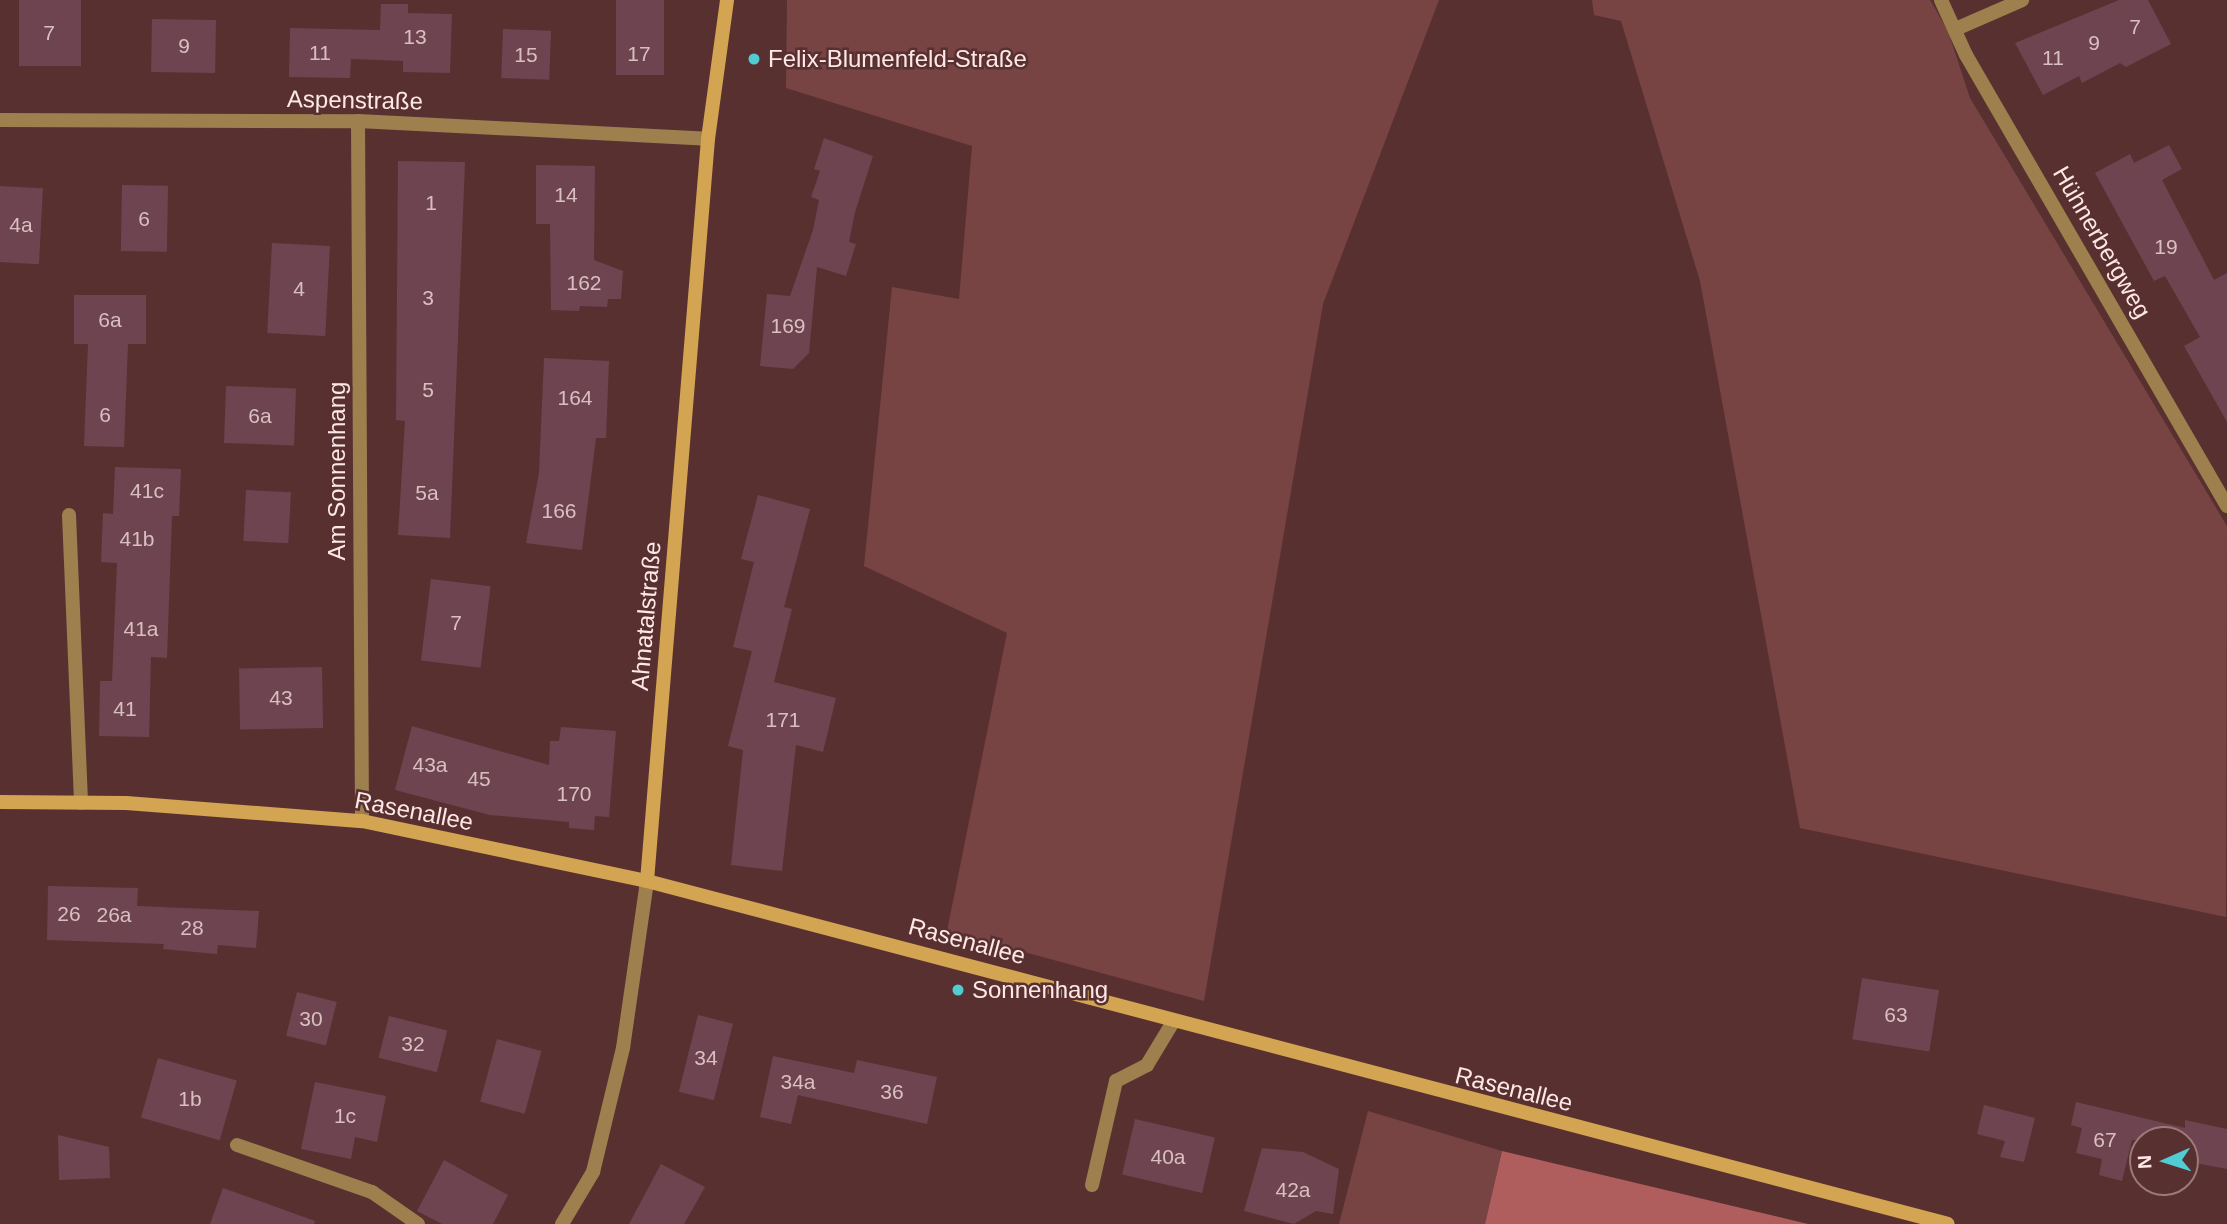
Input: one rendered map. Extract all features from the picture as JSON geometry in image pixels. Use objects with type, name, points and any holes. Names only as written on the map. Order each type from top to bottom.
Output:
[{"type":"main road","name":"Ahnatalstraße","points":[[647,881],[708,139],[727,0]]},
{"type":"main road","name":"Rasenallee","points":[[0,802],[81,803],[362,821],[647,881],[1173,1022],[1948,1224]]},
{"type":"street","name":"Hühnerbergweg","points":[[1941,0],[1958,28],[1966,55],[2227,506]]},
{"type":"street","points":[[1958,28],[2022,0]]},
{"type":"street","name":"Aspenstraße","points":[[0,120],[358,121],[708,139]]},
{"type":"street","name":"Am Sonnenhang","points":[[358,121],[362,821]]},
{"type":"street","points":[[69,515],[81,803]]},
{"type":"street","name":"Ahnatalstraße","points":[[562,1224],[593,1172],[623,1048],[647,881]]},
{"type":"street","points":[[1092,1185],[1116,1081],[1147,1065],[1173,1022]]},
{"type":"street","points":[[237,1146],[372,1192],[418,1224]]},
{"type":"shaded area","points":[[787,0],[1439,0],[1323,304],[1204,1001],[947,931],[1007,633],[864,566],[892,287],[959,299],[972,146],[786,88]]},
{"type":"shaded area","points":[[1592,0],[1930,0],[1948,31],[1970,98],[2227,526],[2226,917],[1800,828],[1700,281],[1621,21],[1594,15]]},
{"type":"shaded area","points":[[1368,1111],[1502,1151],[1485,1224],[1339,1224]]},
{"type":"shaded area","points":[[1502,1151],[1808,1224],[1485,1224]]},
{"type":"building","points":[[19,0],[81,0],[81,66],[19,66]]},
{"type":"building","points":[[616,0],[664,0],[664,75],[616,75]]},
{"type":"building","points":[[2119,0],[2148,0],[2171,44],[2126,67],[2120,63],[2082,83],[2079,76],[2043,95],[2015,43]]},
{"type":"building","points":[[381,4],[408,4],[408,13],[452,14],[450,73],[403,72],[403,61],[351,59],[350,78],[289,77],[290,28],[380,30]]},
{"type":"building","points":[[152,19],[216,20],[215,73],[151,72]]},
{"type":"building","points":[[503,29],[551,31],[549,80],[501,78]]},
{"type":"building","points":[[824,138],[873,156],[855,212],[849,242],[856,244],[846,276],[817,267],[809,353],[793,369],[760,366],[767,294],[790,296],[813,230],[819,200],[811,197],[820,171],[814,169]]},
{"type":"building","points":[[2169,145],[2182,169],[2162,180],[2214,280],[2227,273],[2227,422],[2184,346],[2200,337],[2165,276],[2154,281],[2095,173],[2130,154],[2134,163]]},
{"type":"building","points":[[398,161],[465,162],[450,538],[398,535],[405,421],[396,420]]},
{"type":"building","points":[[536,165],[595,166],[594,260],[623,271],[621,299],[608,299],[607,307],[580,306],[579,311],[551,310],[550,224],[536,224]]},
{"type":"building","points":[[122,185],[168,186],[167,252],[121,251]]},
{"type":"building","points":[[0,186],[43,188],[39,264],[0,262]]},
{"type":"building","points":[[272,243],[330,246],[325,336],[267,333]]},
{"type":"building","points":[[74,295],[146,295],[146,344],[128,344],[124,447],[84,446],[88,344],[74,344]]},
{"type":"building","points":[[544,358],[609,361],[606,438],[596,438],[582,550],[526,543],[539,473]]},
{"type":"building","points":[[226,386],[296,388],[294,445],[224,443]]},
{"type":"building","points":[[115,467],[181,469],[179,516],[172,516],[167,658],[151,657],[149,737],[99,736],[100,681],[112,681],[117,563],[101,562],[103,513],[113,514]]},
{"type":"building","points":[[246,490],[291,492],[288,543],[243,541]]},
{"type":"building","points":[[758,495],[810,509],[784,607],[792,609],[774,682],[836,698],[823,752],[796,745],[782,871],[731,865],[743,750],[728,746],[752,651],[733,647],[754,562],[741,559]]},
{"type":"building","points":[[431,579],[491,586],[481,668],[421,660]]},
{"type":"building","points":[[322,667],[323,728],[240,729],[239,668]]},
{"type":"building","points":[[412,726],[549,765],[550,741],[559,741],[561,727],[616,731],[609,817],[595,816],[594,830],[569,828],[569,822],[490,815],[395,790]]},
{"type":"building","points":[[48,886],[138,888],[137,906],[259,911],[256,948],[218,945],[217,954],[163,949],[164,944],[47,940]]},
{"type":"building","points":[[1862,978],[1939,990],[1929,1051],[1852,1039]]},
{"type":"building","points":[[297,992],[337,1002],[326,1046],[286,1036]]},
{"type":"building","points":[[698,1015],[733,1024],[714,1100],[679,1092]]},
{"type":"building","points":[[389,1016],[447,1031],[437,1072],[379,1058]]},
{"type":"building","points":[[497,1039],[541,1051],[525,1114],[480,1102]]},
{"type":"building","points":[[773,1056],[854,1073],[857,1060],[937,1077],[927,1124],[798,1095],[791,1124],[760,1117]]},
{"type":"building","points":[[158,1058],[237,1081],[220,1140],[141,1118]]},
{"type":"building","points":[[315,1082],[386,1096],[377,1142],[355,1137],[351,1159],[301,1149]]},
{"type":"building","points":[[2076,1102],[2177,1126],[2129,1126],[2129,1152],[2122,1181],[2099,1175],[2102,1159],[2076,1153],[2082,1128],[2071,1125]]},
{"type":"building","points":[[1984,1105],[2035,1118],[2024,1162],[2000,1157],[2005,1141],[1977,1134]]},
{"type":"building","points":[[1135,1119],[1215,1137],[1202,1193],[1122,1175]]},
{"type":"building","points":[[2185,1120],[2227,1129],[2227,1169],[2199,1164],[2199,1126],[2185,1126]]},
{"type":"building","points":[[58,1135],[109,1147],[110,1178],[59,1180]]},
{"type":"building","points":[[1262,1148],[1303,1152],[1339,1169],[1333,1214],[1316,1211],[1294,1224],[1244,1211]]},
{"type":"building","points":[[444,1160],[508,1195],[493,1224],[442,1224],[417,1211]]},
{"type":"building","points":[[661,1164],[705,1187],[684,1224],[629,1224]]},
{"type":"building","points":[[223,1188],[315,1221],[314,1224],[210,1224]]},
{"type":"place","name":"Felix-Blumenfeld-Straße","points":[[754,59]]},
{"type":"place","name":"Sonnenhang","points":[[958,990]]}]
